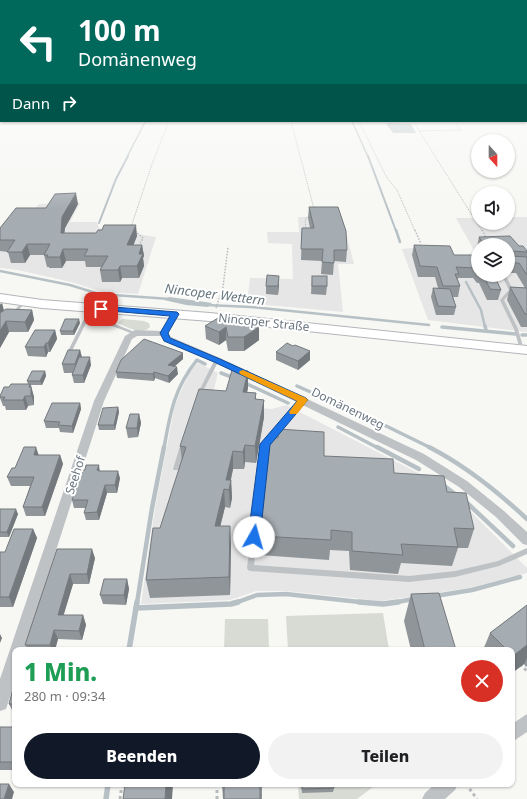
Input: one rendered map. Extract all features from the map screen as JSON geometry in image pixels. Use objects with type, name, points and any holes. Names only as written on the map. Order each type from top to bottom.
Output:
[{"type":"main road","name":"Nincoper Straße","points":[[0,298],[88,312],[175,314],[524,350]]},
{"type":"street","points":[[135,333],[164,333],[175,314]]},
{"type":"street","name":"Seehof","points":[[18,647],[99,401],[128,338],[135,333]]},
{"type":"street","name":"Domänenweg","points":[[164,333],[167,339],[217,360],[303,400],[420,457],[463,484],[500,514],[527,540]]},
{"type":"street","points":[[0,703],[12,666]]},
{"type":"street","points":[[515,732],[527,722]]},
{"type":"street","points":[[431,799],[445,787]]},
{"type":"lane","points":[[507,282],[511,290],[502,300],[516,328],[524,350]]},
{"type":"lane","points":[[10,317],[25,301]]},
{"type":"lane","points":[[70,351],[88,312],[135,333]]},
{"type":"lane","points":[[198,398],[217,360]]},
{"type":"lane","points":[[303,400],[265,444],[250,568],[409,579],[455,574],[499,563],[527,551]]},
{"type":"lane","points":[[176,469],[185,440]]},
{"type":"path","points":[[138,248],[143,238],[130,228],[164,134]]},
{"type":"path","points":[[294,134],[315,213],[305,219],[306,230]]},
{"type":"path","points":[[366,134],[387,178],[397,190],[421,244]]},
{"type":"path","points":[[421,134],[487,238]]},
{"type":"path","points":[[216,308],[223,287],[228,247]]},
{"type":"path","points":[[518,662],[527,671]]},
{"type":"path","points":[[120,799],[122,787]]},
{"type":"path","points":[[217,787],[217,799]]},
{"type":"path","points":[[468,787],[477,799]]},
{"type":"shaded area","points":[[80,203],[70,222],[97,222],[99,228],[156,237],[138,294],[103,292],[71,282],[18,270],[0,268],[0,234],[31,215],[39,204]]},
{"type":"shaded area","points":[[298,217],[342,217],[354,264],[338,264],[343,312],[247,303],[250,278],[293,279],[292,244],[268,243],[267,232],[299,232]]},
{"type":"shaded area","points":[[515,217],[527,217],[527,332],[428,320],[402,249],[446,245],[454,262],[471,271],[471,282],[515,282],[515,238],[471,238],[471,245],[456,218],[471,218],[471,230],[515,230]]},
{"type":"shaded area","points":[[169,297],[212,303],[208,307],[186,305],[164,300]]},
{"type":"shaded area","points":[[122,319],[144,321],[149,323],[150,327],[143,331],[134,330],[118,323]]},
{"type":"shaded area","points":[[198,363],[218,373],[210,405],[272,409],[286,405],[422,475],[468,509],[527,568],[527,573],[469,588],[381,601],[286,591],[256,591],[230,600],[141,604],[155,508],[175,405],[189,373]]},
{"type":"shaded area","points":[[383,613],[389,647],[288,647],[286,616]]},
{"type":"shaded area","points":[[225,619],[268,619],[269,647],[224,647]]},
{"type":"shaded area","points":[[298,787],[373,787],[357,799],[299,799]]},
{"type":"building","points":[[76,193],[62,217],[61,233],[96,233],[98,230],[102,230],[104,225],[136,225],[127,245],[142,245],[139,254],[143,254],[137,266],[120,266],[118,270],[100,270],[108,256],[84,256],[88,249],[63,249],[60,257],[47,257],[48,255],[44,255],[50,244],[27,244],[22,252],[7,252],[15,240],[0,240],[0,228],[16,208],[46,208],[55,194]]},
{"type":"building","points":[[309,207],[338,207],[346,231],[347,250],[334,250],[334,263],[322,262],[323,249],[301,249],[302,228],[314,228]]},
{"type":"building","points":[[510,236],[512,238],[480,238]]},
{"type":"building","points":[[515,242],[519,246],[523,246],[527,252],[515,251]]},
{"type":"building","points":[[414,245],[450,246],[454,255],[471,255],[471,268],[456,267],[459,274],[455,274],[460,286],[443,286],[437,267],[420,266]]},
{"type":"building","points":[[515,256],[527,257],[527,275],[519,263],[515,263]]},
{"type":"building","points":[[267,275],[279,276],[278,286],[266,286]]},
{"type":"building","points":[[312,276],[327,276],[327,286],[312,286]]},
{"type":"building","points":[[486,282],[497,282],[501,290],[490,289]]},
{"type":"building","points":[[510,287],[527,288],[527,314],[525,314]]},
{"type":"building","points":[[433,288],[450,289],[456,307],[438,306]]},
{"type":"building","points":[[6,309],[32,310],[25,322],[6,321],[0,331],[0,313]]},
{"type":"building","points":[[224,316],[234,321],[238,318],[259,327],[244,337],[228,337],[226,327],[219,332],[205,326],[218,318],[224,320]]},
{"type":"building","points":[[65,319],[79,319],[73,331],[60,331]]},
{"type":"building","points":[[35,330],[55,330],[44,347],[25,347]]},
{"type":"building","points":[[144,339],[183,353],[168,365],[177,367],[168,376],[154,372],[153,374],[116,372],[121,360]]},
{"type":"building","points":[[287,343],[310,351],[298,361],[276,352]]},
{"type":"building","points":[[68,350],[80,350],[75,364],[62,364]]},
{"type":"building","points":[[79,357],[90,357],[83,375],[72,375]]},
{"type":"building","points":[[232,370],[248,371],[243,392],[256,393],[255,399],[264,400],[255,446],[245,445],[243,452],[233,451],[226,480],[231,480],[229,490],[224,489],[215,526],[230,526],[229,577],[146,580],[153,528],[160,528],[186,447],[180,446],[199,389],[226,391]]},
{"type":"building","points":[[32,371],[45,371],[40,381],[27,381]]},
{"type":"building","points":[[11,384],[30,384],[29,387],[31,387],[31,396],[25,396],[23,400],[3,400],[5,397],[0,396],[4,387],[9,387]]},
{"type":"building","points":[[52,403],[80,403],[72,426],[58,425],[60,422],[44,421]]},
{"type":"building","points":[[118,407],[114,425],[98,425],[103,408]]},
{"type":"building","points":[[130,414],[139,414],[137,428],[126,428]]},
{"type":"building","points":[[278,429],[324,432],[324,456],[393,459],[394,473],[444,476],[447,492],[466,493],[474,529],[454,528],[458,547],[401,544],[403,555],[352,551],[352,532],[331,530],[331,540],[260,536],[270,437],[278,438]]},
{"type":"building","points":[[24,447],[36,447],[34,455],[60,455],[42,507],[23,507],[34,477],[7,477],[12,468],[15,468]]},
{"type":"building","points":[[86,465],[99,465],[97,470],[99,471],[118,471],[115,485],[105,485],[97,512],[84,513],[88,500],[72,500]]},
{"type":"building","points":[[0,509],[16,509],[7,532],[0,532]]},
{"type":"building","points":[[14,529],[33,529],[9,597],[0,597],[0,552],[5,552]]},
{"type":"building","points":[[57,549],[92,549],[87,574],[70,574],[58,615],[83,615],[79,631],[54,630],[50,645],[25,645]]},
{"type":"building","points":[[104,579],[127,579],[124,595],[100,595]]},
{"type":"building","points":[[439,593],[455,647],[424,647],[411,594]]},
{"type":"building","points":[[527,605],[527,645],[515,654],[515,647],[504,647],[490,633]]},
{"type":"building","points":[[12,692],[12,704],[9,704]]},
{"type":"building","points":[[0,727],[12,727],[12,762],[0,762]]},
{"type":"building","points":[[0,784],[9,784],[4,799],[0,799]]},
{"type":"building","points":[[125,787],[166,787],[165,799],[123,799]]},
{"type":"building","points":[[224,787],[260,787],[260,799],[224,799]]},
{"type":"building","points":[[302,787],[334,788],[302,789]]},
{"type":"waterway","points":[[127,157],[139,134]]},
{"type":"waterway","points":[[358,134],[368,157]]},
{"type":"waterway","points":[[99,223],[116,179],[128,156]]},
{"type":"waterway","points":[[368,156],[396,231]]},
{"type":"waterway","points":[[396,230],[400,242]]},
{"type":"waterway","name":"Nincoper Wettern","points":[[0,271],[70,285],[99,294],[170,299]]},
{"type":"waterway","points":[[466,282],[481,310],[485,327]]},
{"type":"waterway","name":"Nincoper Wettern","points":[[206,305],[251,307],[429,325]]},
{"type":"waterway","name":"Nincoper Wettern","points":[[485,326],[486,330]]},
{"type":"waterway","name":"Nincoper Wettern","points":[[442,327],[515,334]]},
{"type":"waterway","name":"Nincoper Wettern","points":[[522,335],[527,335]]},
{"type":"waterway","points":[[164,448],[168,424],[178,391],[189,370],[197,360],[205,364]]},
{"type":"waterway","points":[[221,373],[234,378]]},
{"type":"waterway","points":[[245,383],[288,403]]},
{"type":"waterway","points":[[297,386],[378,422],[431,448]]},
{"type":"waterway","points":[[338,427],[378,448]]},
{"type":"waterway","points":[[137,603],[152,508],[164,447]]},
{"type":"waterway","points":[[377,447],[419,469]]},
{"type":"waterway","points":[[431,448],[456,462],[481,480],[527,519]]},
{"type":"waterway","points":[[443,485],[455,494]]},
{"type":"waterway","points":[[465,501],[513,546]]},
{"type":"waterway","points":[[435,596],[472,590],[520,577]]},
{"type":"waterway","points":[[237,602],[257,595],[286,594],[362,602]]},
{"type":"waterway","points":[[396,602],[413,599]]},
{"type":"waterway","points":[[136,608],[137,602]]},
{"type":"waterway","points":[[136,608],[231,604],[237,602]]},
{"type":"waterway","points":[[362,602],[383,604],[396,602]]},
{"type":"waterway","points":[[362,602],[369,603]]},
{"type":"waterway","points":[[130,647],[136,608]]},
{"type":"waterway","points":[[106,799],[108,787]]},
{"type":"slow traffic","points":[[243,372],[303,400],[293,412]]},
{"type":"route","points":[[101,309],[175,314],[165,330],[165,338],[217,360],[303,400],[265,444],[254,537]]}]
